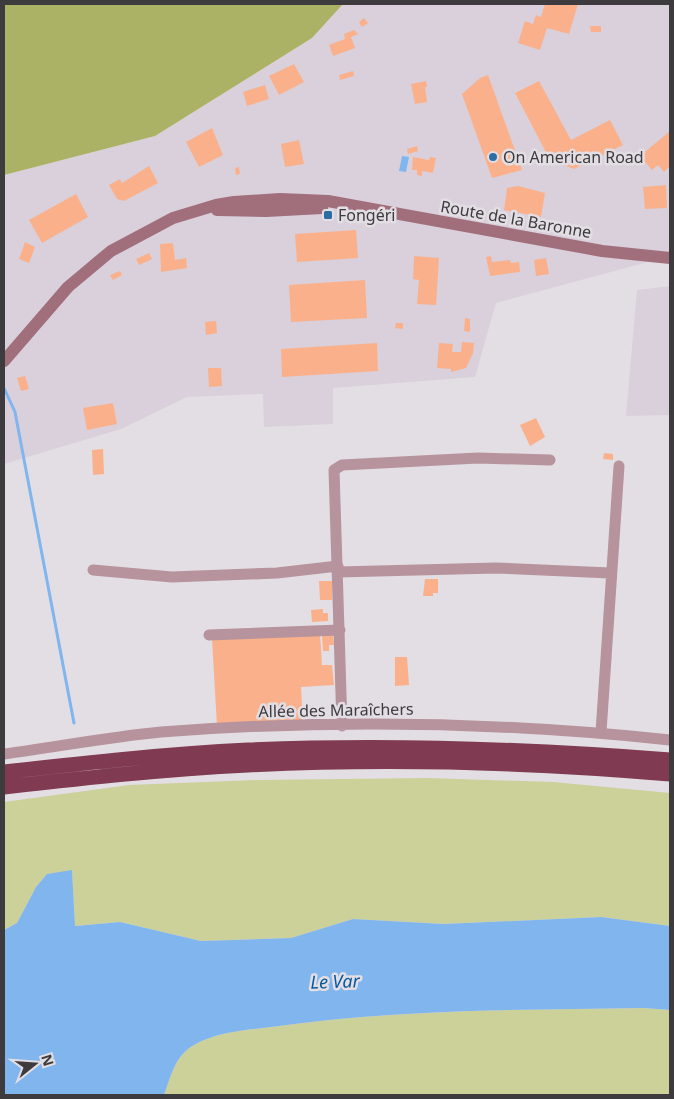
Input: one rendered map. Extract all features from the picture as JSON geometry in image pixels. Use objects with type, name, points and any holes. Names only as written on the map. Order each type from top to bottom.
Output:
[{"type":"highway","points":[[4,772],[120,760],[248,750],[442,747],[571,752],[670,760]]},
{"type":"highway","points":[[4,787],[124,774],[248,765],[444,762],[574,766],[670,774]]},
{"type":"main road","name":"Route de la Baronne","points":[[6,359],[68,287],[111,251],[135,236],[173,218],[195,212],[357,207],[602,251],[670,258]]},
{"type":"street","points":[[342,726],[334,470],[342,465],[478,458],[550,460]]},
{"type":"street","points":[[601,732],[610,573],[619,466]]},
{"type":"street","points":[[94,570],[172,577],[338,569],[496,568],[610,573]]},
{"type":"street","points":[[209,635],[340,630]]},
{"type":"street","name":"Allée des Maraîchers","points":[[4,754],[160,732],[342,726],[443,725],[601,732],[670,740]]},
{"type":"shaded area","points":[[343,4],[670,4],[670,256],[496,303],[475,377],[333,388],[333,424],[264,427],[263,394],[187,397],[121,429],[4,464],[4,175],[155,136],[312,38]]},
{"type":"shaded area","points":[[670,286],[670,415],[626,416],[637,290]]},
{"type":"green space","points":[[4,4],[343,4],[312,38],[155,136],[4,175]]},
{"type":"green space","points":[[427,778],[553,782],[670,793],[670,926],[601,917],[444,924],[353,919],[291,938],[201,941],[120,922],[75,926],[72,871],[47,874],[36,887],[17,923],[4,930],[4,802],[129,785],[259,780]]},
{"type":"green space","points":[[644,1008],[670,1010],[670,1095],[164,1095],[176,1064],[183,1053],[208,1038],[232,1032],[324,1020],[415,1013]]},
{"type":"water","points":[[402,156],[409,157],[406,172],[399,171]]},
{"type":"water","name":"Le Var","points":[[72,870],[75,926],[120,922],[201,941],[291,938],[353,919],[444,924],[601,917],[670,926],[670,1010],[644,1008],[415,1013],[324,1020],[244,1030],[208,1038],[183,1053],[176,1064],[164,1095],[4,1095],[4,930],[17,923],[36,887],[47,874]]},
{"type":"building","points":[[545,4],[578,4],[569,34],[547,28],[540,50],[518,43],[525,21],[533,24],[536,15],[541,17]]},
{"type":"building","points":[[364,18],[368,23],[362,27],[359,22]]},
{"type":"building","points":[[590,26],[601,26],[601,32],[591,32]]},
{"type":"building","points":[[354,30],[358,34],[351,37],[355,48],[333,56],[329,45],[345,39],[344,34]]},
{"type":"building","points":[[294,64],[304,82],[279,95],[269,76]]},
{"type":"building","points":[[353,71],[354,76],[340,80],[339,75]]},
{"type":"building","points":[[488,75],[522,170],[492,178],[462,94],[480,78]]},
{"type":"building","points":[[426,81],[427,102],[415,104],[411,84]]},
{"type":"building","points":[[539,81],[571,140],[610,120],[623,145],[574,169],[550,160],[515,93]]},
{"type":"building","points":[[265,85],[269,99],[247,106],[243,92]]},
{"type":"building","points":[[212,128],[223,155],[199,167],[186,142]]},
{"type":"building","points":[[670,131],[670,166],[664,172],[658,165],[652,170],[640,156]]},
{"type":"building","points":[[299,140],[304,164],[285,167],[281,144]]},
{"type":"building","points":[[417,146],[418,151],[408,154],[407,149]]},
{"type":"building","points":[[413,157],[429,160],[430,157],[436,158],[433,173],[422,171],[422,176],[417,175],[417,170],[412,170]]},
{"type":"building","points":[[149,166],[158,183],[124,201],[117,199],[109,185],[120,179],[122,183]]},
{"type":"building","points":[[239,167],[240,174],[236,175],[235,168]]},
{"type":"building","points":[[666,185],[667,208],[645,209],[643,187]]},
{"type":"building","points":[[518,186],[545,193],[541,217],[504,210],[507,188]]},
{"type":"building","points":[[76,194],[88,217],[42,243],[29,220]]},
{"type":"building","points":[[356,230],[358,258],[297,262],[295,234]]},
{"type":"building","points":[[25,242],[35,247],[29,263],[19,259]]},
{"type":"building","points":[[173,243],[175,260],[186,258],[187,268],[161,272],[160,244]]},
{"type":"building","points":[[149,253],[152,259],[139,265],[136,259]]},
{"type":"building","points":[[414,256],[439,258],[436,305],[417,304],[419,280],[413,279]]},
{"type":"building","points":[[491,256],[492,262],[510,260],[511,263],[519,262],[520,272],[490,276],[486,257]]},
{"type":"building","points":[[546,258],[549,274],[536,276],[534,260]]},
{"type":"building","points":[[120,271],[122,275],[113,280],[110,275]]},
{"type":"building","points":[[365,280],[367,318],[291,322],[289,285]]},
{"type":"building","points":[[465,318],[470,319],[470,332],[464,331]]},
{"type":"building","points":[[216,321],[217,333],[206,335],[205,322]]},
{"type":"building","points":[[396,323],[403,323],[403,329],[395,328]]},
{"type":"building","points":[[462,342],[474,343],[473,353],[466,368],[451,372],[451,369],[437,368],[439,343],[453,344],[452,352],[461,352]]},
{"type":"building","points":[[377,343],[378,371],[282,377],[281,349]]},
{"type":"building","points":[[208,368],[221,368],[222,386],[209,387]]},
{"type":"building","points":[[25,376],[29,389],[21,391],[17,378]]},
{"type":"building","points":[[113,403],[117,424],[87,430],[83,408]]},
{"type":"building","points":[[536,418],[545,437],[530,446],[520,425]]},
{"type":"building","points":[[103,449],[104,474],[93,475],[92,450]]},
{"type":"building","points":[[604,453],[613,454],[613,460],[603,459]]},
{"type":"building","points":[[425,579],[438,579],[438,593],[433,593],[433,596],[423,596]]},
{"type":"building","points":[[319,581],[332,581],[332,600],[320,600]]},
{"type":"building","points":[[323,609],[323,613],[328,613],[328,621],[312,622],[311,610]]},
{"type":"building","points":[[320,634],[322,665],[332,665],[334,685],[301,687],[303,724],[217,726],[212,639]]},
{"type":"building","points":[[322,635],[333,635],[334,645],[329,645],[329,651],[323,651]]},
{"type":"building","points":[[395,657],[407,657],[409,685],[395,686]]},
{"type":"waterway","points":[[4,388],[15,412],[74,723]]},
{"type":"place","name":"On American Road","points":[[493,157]]},
{"type":"place","name":"Fongéri","points":[[328,215]]}]
